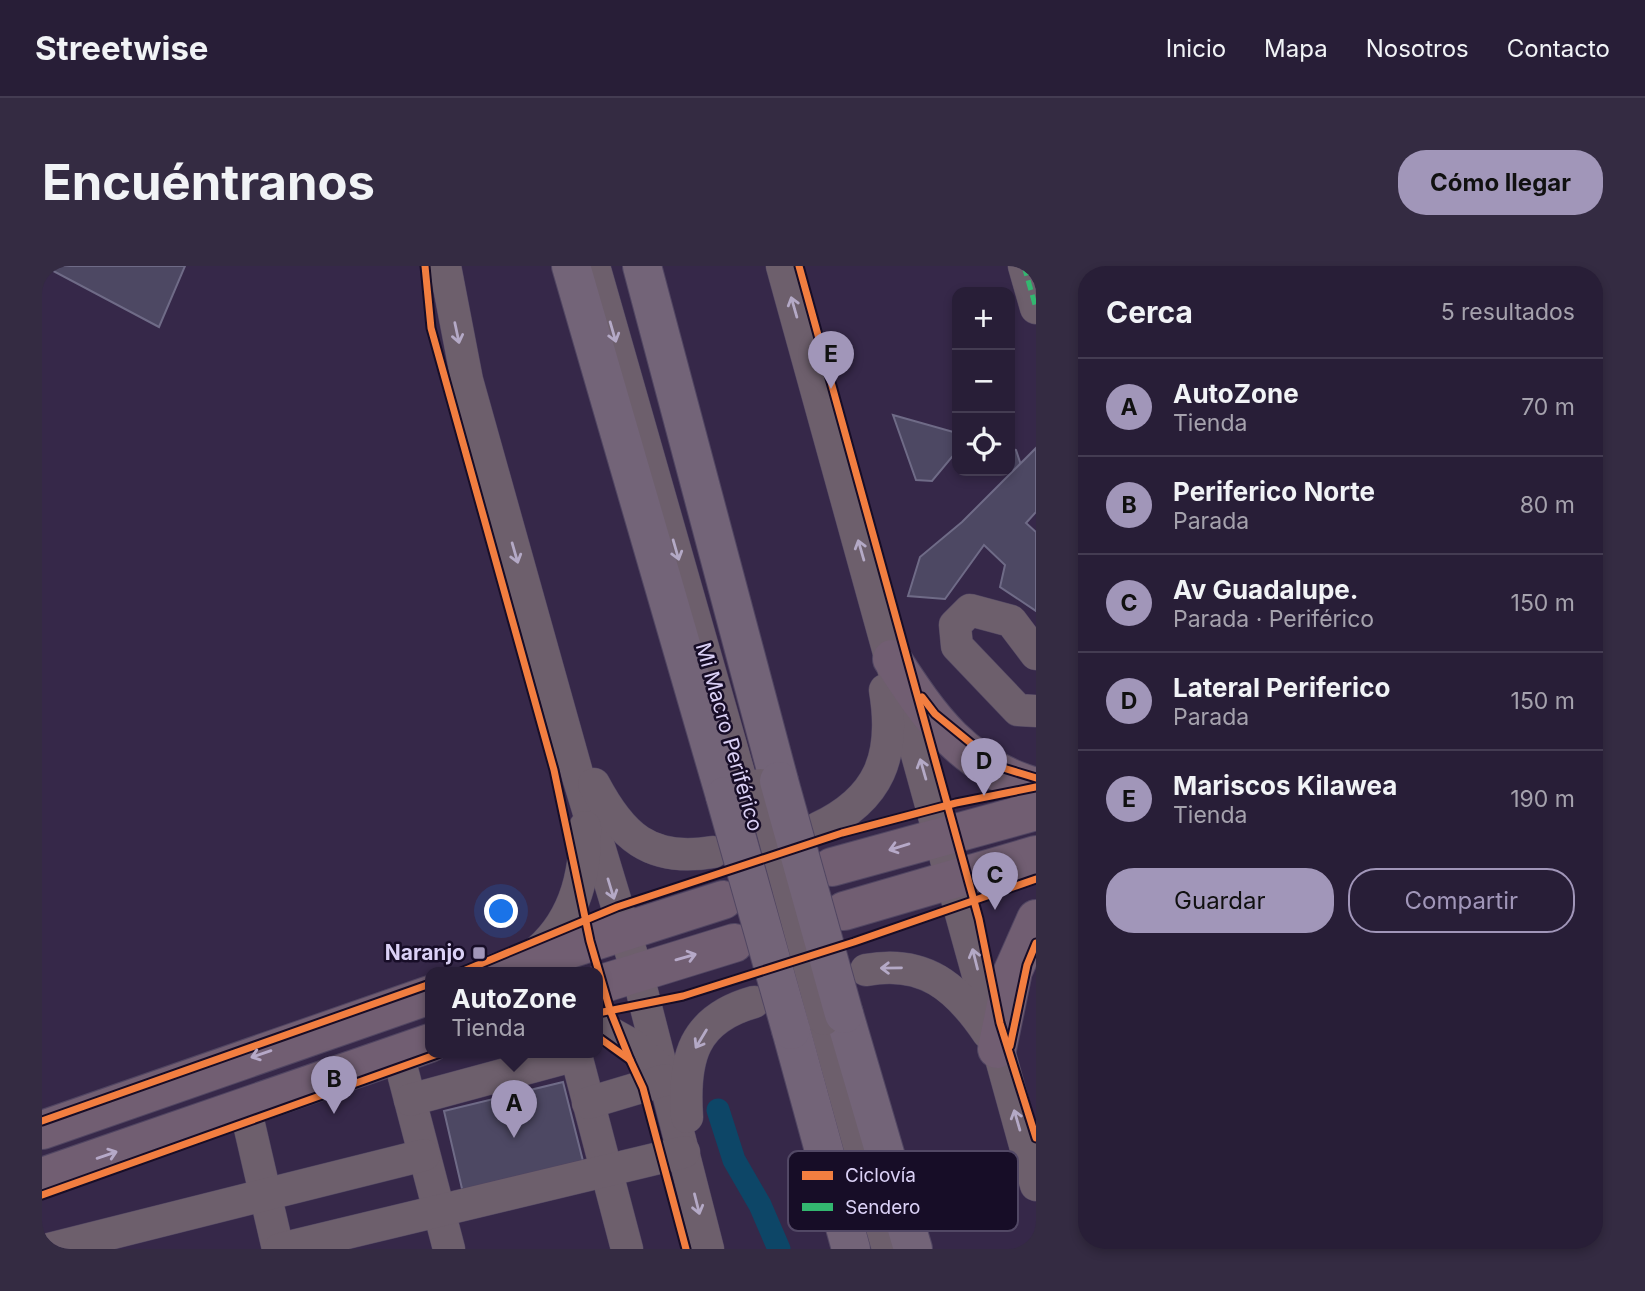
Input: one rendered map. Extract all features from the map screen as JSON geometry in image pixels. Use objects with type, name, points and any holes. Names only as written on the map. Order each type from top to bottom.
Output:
[{"type":"highway","points":[[571,266],[752,788],[817,1022],[836,1151]]},
{"type":"highway","points":[[642,266],[752,788],[817,1022],[872,1151]]},
{"type":"highway","points":[[847,1231],[850,1249]]},
{"type":"highway","points":[[905,1231],[913,1249]]},
{"type":"main road","points":[[892,659],[919,701],[946,734],[981,762],[1036,787]]},
{"type":"main road","points":[[832,867],[1036,811]]},
{"type":"main road","points":[[844,911],[1036,855]]},
{"type":"main road","points":[[512,967],[723,900]]},
{"type":"main road","points":[[997,1049],[1013,971],[1036,919]]},
{"type":"main road","points":[[603,983],[734,943]]},
{"type":"main road","points":[[42,1130],[425,997]]},
{"type":"main road","points":[[42,1177],[414,1049]]},
{"type":"street","points":[[445,266],[467,380],[579,780],[638,972],[709,1249]]},
{"type":"street","name":"Mi Macro Periférico","points":[[594,266],[752,788]]},
{"type":"street","points":[[624,266],[752,788]]},
{"type":"street","points":[[782,266],[954,879],[997,1049],[1036,1185]]},
{"type":"street","points":[[1024,266],[1036,308]]},
{"type":"street","points":[[817,828],[848,811],[863,797],[876,782],[887,752],[888,710],[875,632],[872,589]]},
{"type":"street","points":[[1036,654],[1011,621],[970,610],[955,625],[957,646],[1018,710],[1036,710]]},
{"type":"street","points":[[567,733],[612,818],[631,836],[664,851],[713,852]]},
{"type":"street","points":[[510,967],[558,932],[577,898],[585,854],[579,780]]},
{"type":"street","points":[[866,970],[899,967],[935,978],[978,1017],[997,1049]]},
{"type":"street","points":[[682,1146],[687,1123],[688,1070],[696,1044],[716,1019],[729,1009],[754,1002]]},
{"type":"street","points":[[817,1022],[849,1151]]},
{"type":"street","points":[[817,1022],[857,1151]]},
{"type":"street","points":[[603,1029],[632,1045],[664,1075]]},
{"type":"street","points":[[414,1049],[410,1100],[449,1249]]},
{"type":"street","points":[[410,1100],[565,1058]]},
{"type":"street","points":[[577,1058],[609,1170],[627,1249]]},
{"type":"street","points":[[588,1103],[664,1075]]},
{"type":"street","points":[[245,1107],[279,1249],[609,1170],[682,1146]]},
{"type":"street","points":[[49,1249],[424,1155]]},
{"type":"street","points":[[869,1231],[874,1249]]},
{"type":"street","points":[[882,1231],[888,1249]]},
{"type":"building","points":[[44,266],[185,266],[159,327]]},
{"type":"building","points":[[893,415],[952,432],[952,457],[932,481],[916,480]]},
{"type":"building","points":[[1036,448],[1036,512],[1026,523],[1036,532],[1036,611],[1000,587],[1005,565],[984,545],[945,599],[908,596],[920,557],[962,522],[1008,476],[1015,476],[1015,469]]},
{"type":"building","points":[[1015,450],[1016,450],[1021,465],[1015,469]]},
{"type":"building","points":[[563,1082],[584,1165],[463,1193],[444,1111]]},
{"type":"waterway","points":[[718,1110],[734,1160],[760,1205],[779,1249]]},
{"type":"marked path","points":[[1024,266],[1036,308]]},
{"type":"cycle path","points":[[425,266],[431,328],[554,770],[598,967]]},
{"type":"cycle path","points":[[799,266],[979,919],[1000,1023],[1036,1138]]},
{"type":"cycle path","points":[[922,697],[935,714],[1000,767],[1036,778]]},
{"type":"cycle path","points":[[473,967],[617,907],[842,833],[956,803],[1036,787]]},
{"type":"cycle path","points":[[603,1012],[683,996],[854,942],[1036,879]]},
{"type":"cycle path","points":[[1010,1046],[1027,965],[1036,943]]},
{"type":"cycle path","points":[[42,1121],[425,986]]},
{"type":"cycle path","points":[[603,986],[630,1060]]},
{"type":"cycle path","points":[[603,1041],[630,1060],[643,1088],[686,1249]]},
{"type":"cycle path","points":[[42,1195],[426,1058]]},
{"type":"place","name":"Mariscos Kilawea","points":[[831,389]]},
{"type":"place","name":"Lateral Periferico","points":[[984,796]]},
{"type":"place","name":"Av Guadalupe.","points":[[995,910]]},
{"type":"place","name":"Naranjo","points":[[479,953]]},
{"type":"place","name":"Periferico Norte","points":[[334,1114]]},
{"type":"place","name":"AutoZone","points":[[514,1138]]}]
